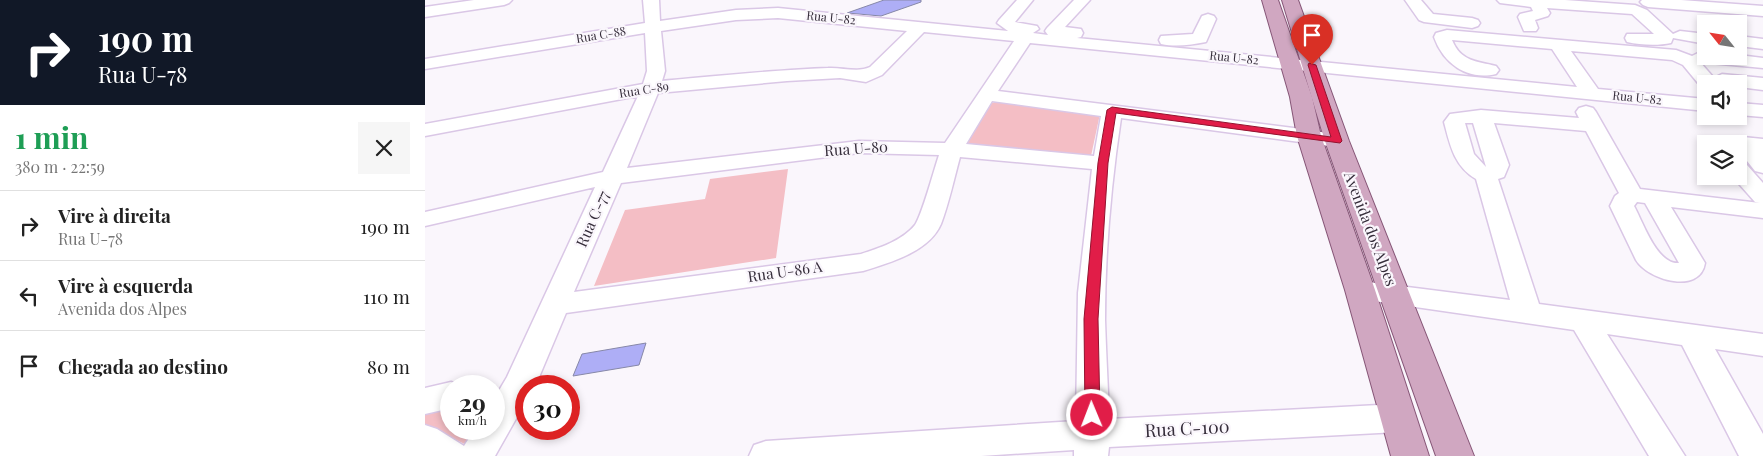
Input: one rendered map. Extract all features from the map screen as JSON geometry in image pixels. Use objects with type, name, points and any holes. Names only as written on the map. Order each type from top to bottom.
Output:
[{"type":"main road","name":"Avenida dos Alpes","points":[[1270,0],[1301,97],[1323,138],[1394,294],[1455,456]]},
{"type":"main road","name":"Avenida dos Alpes","points":[[1290,0],[1312,65],[1323,138],[1360,290],[1410,456]]},
{"type":"street","points":[[425,11],[497,0]]},
{"type":"street","points":[[425,11],[504,0]]},
{"type":"street","name":"Rua C-77","points":[[507,384],[555,305],[651,88],[656,72],[651,0]]},
{"type":"street","points":[[1021,0],[1005,23],[1015,28],[1185,41],[1199,38],[1209,19]]},
{"type":"street","points":[[1053,31],[1082,0]]},
{"type":"street","points":[[1398,0],[1453,80]]},
{"type":"street","points":[[1413,0],[1425,17],[1430,19],[1665,39],[1665,35],[1641,13],[1635,10],[1505,0]]},
{"type":"street","points":[[1555,0],[1652,7],[1763,11]]},
{"type":"street","points":[[1530,28],[1526,17],[1542,13],[1536,1]]},
{"type":"street","name":"Rua C-88","points":[[425,64],[736,15],[780,6]]},
{"type":"street","name":"Rua U-82","points":[[780,6],[920,27],[1453,80],[1583,88],[1697,104]]},
{"type":"street","points":[[1652,7],[1697,16]]},
{"type":"street","points":[[1652,7],[1696,53],[1713,75]]},
{"type":"street","points":[[1747,25],[1763,26]]},
{"type":"street","name":"Rua C-89","points":[[425,130],[651,88],[787,75],[840,73],[866,76],[876,71],[920,27]]},
{"type":"street","points":[[1421,33],[1696,53],[1763,63]]},
{"type":"street","points":[[1697,91],[1583,88],[1470,68],[1455,61],[1442,37],[1447,35],[1676,55],[1689,61],[1709,75]]},
{"type":"street","points":[[1680,36],[1697,38]]},
{"type":"street","name":"Rua U-86 A","points":[[555,305],[863,262],[887,255],[908,244],[920,235],[928,225],[951,150],[1026,37]]},
{"type":"street","points":[[1747,42],[1763,44]]},
{"type":"street","points":[[1559,45],[1583,88],[1593,125],[1642,196],[1763,212]]},
{"type":"street","points":[[1747,83],[1763,84]]},
{"type":"street","points":[[986,95],[1323,138]]},
{"type":"street","points":[[1092,445],[1091,319],[1103,163],[1112,110]]},
{"type":"street","points":[[1527,312],[1486,176],[1466,161],[1454,122],[1457,118],[1481,116],[1593,125]]},
{"type":"street","points":[[1753,144],[1763,166]]},
{"type":"street","name":"Rua U-80","points":[[425,219],[611,177],[859,147],[884,146],[951,150],[1103,163]]},
{"type":"street","points":[[1747,179],[1763,197]]},
{"type":"street","points":[[1360,290],[1763,345]]},
{"type":"street","points":[[1582,319],[1668,456]]},
{"type":"street","points":[[1691,334],[1757,456]]},
{"type":"street","points":[[425,401],[440,398]]},
{"type":"street","name":"Rua C-100","points":[[774,456],[1092,445],[1398,418]]},
{"type":"street","points":[[425,439],[452,456]]},
{"type":"street","name":"Rua C-77","points":[[477,456],[487,440]]},
{"type":"shaded area","points":[[995,102],[1100,114],[1091,156],[964,147],[984,106]]},
{"type":"shaded area","points":[[788,169],[776,258],[594,286],[625,210],[705,199],[710,179]]},
{"type":"shaded area","points":[[440,410],[440,432],[425,425],[425,415]]},
{"type":"shaded area","points":[[456,440],[480,440],[475,449]]},
{"type":"building","points":[[884,0],[921,0],[921,2],[881,16],[847,13]]},
{"type":"building","points":[[646,343],[639,365],[573,375],[582,354]]},
{"type":"route","points":[[1092,415],[1091,319],[1103,163],[1112,110],[1337,141],[1312,65]]}]
